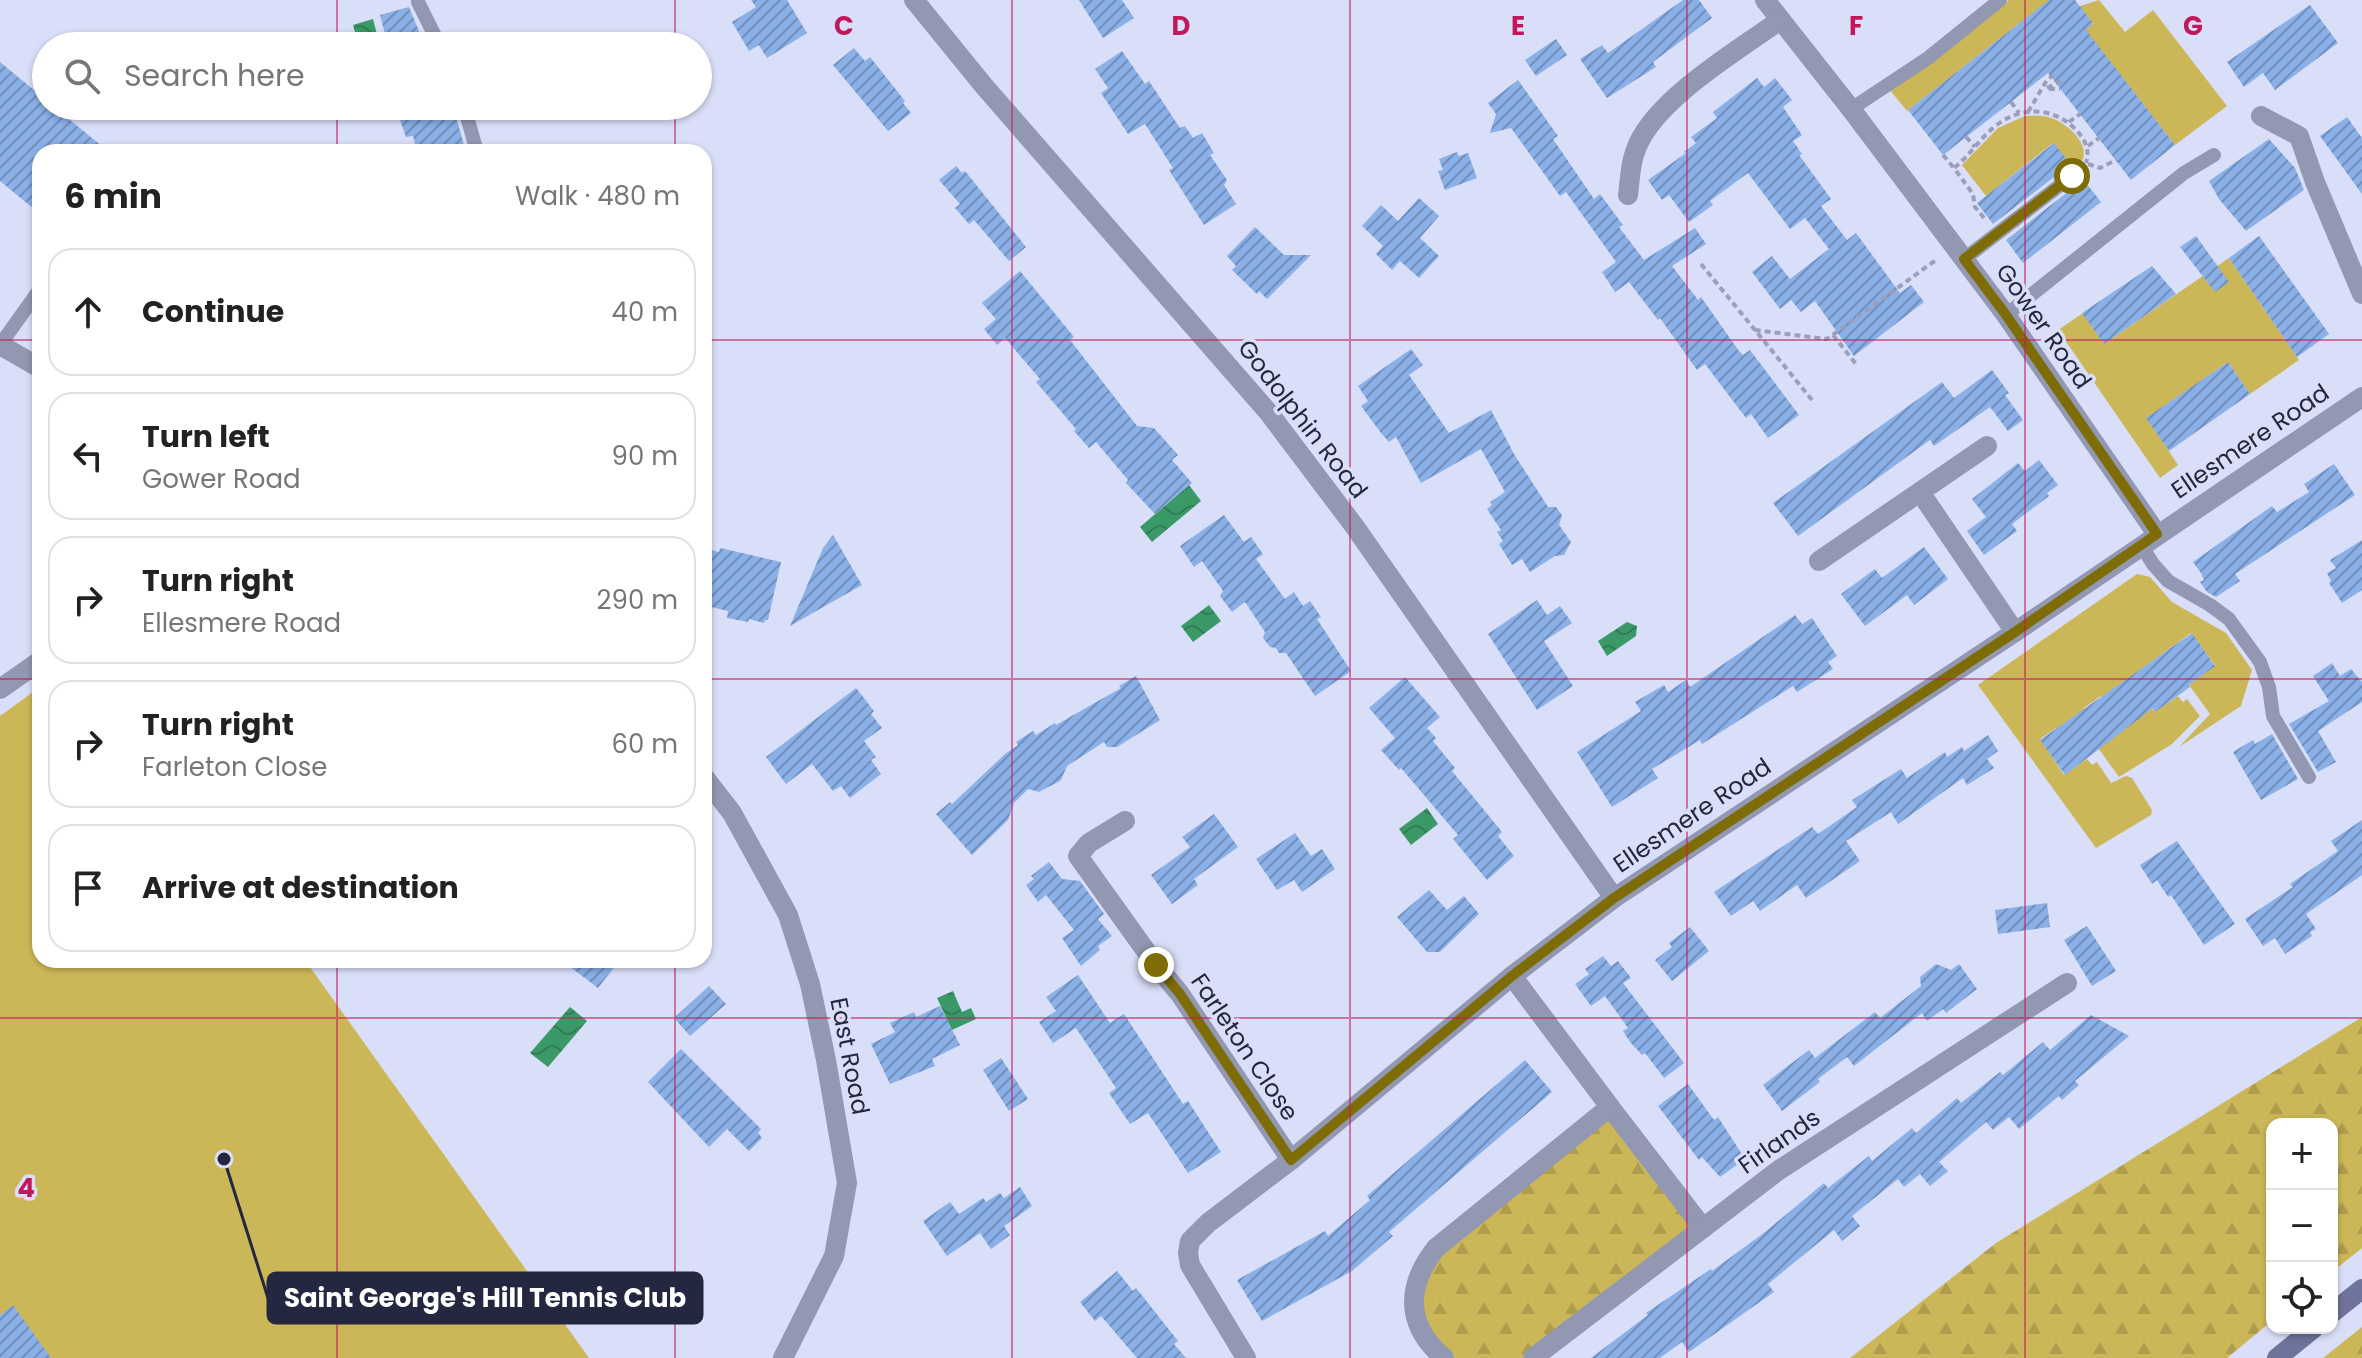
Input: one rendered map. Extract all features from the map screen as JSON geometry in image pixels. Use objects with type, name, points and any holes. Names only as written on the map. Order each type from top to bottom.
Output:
[{"type":"main road","points":[[2338,1308],[2362,1289]]},
{"type":"main road","points":[[2277,1358],[2307,1334]]},
{"type":"street","name":"Godolphin Road","points":[[914,0],[995,98],[1258,399],[1355,527],[1614,898]]},
{"type":"street","name":"Gower Road","points":[[1765,0],[2006,315],[2149,540]]},
{"type":"street","points":[[1628,195],[1635,151],[1648,124],[1676,95],[1780,20]]},
{"type":"street","points":[[2261,116],[2299,136],[2362,294]]},
{"type":"street","points":[[0,345],[32,363]]},
{"type":"street","name":"Ellesmere Road","points":[[1246,1358],[1190,1265],[1190,1241],[1208,1223],[1291,1160],[1512,976],[1614,898],[2362,397]]},
{"type":"street","points":[[1819,561],[1987,446]]},
{"type":"street","points":[[1920,492],[2015,632]]},
{"type":"street","points":[[0,689],[32,667]]},
{"type":"street","name":"East Road","points":[[712,787],[732,813],[788,915],[810,984],[847,1183],[834,1256],[783,1358]]},
{"type":"street","name":"Farleton Close","points":[[1125,821],[1089,843],[1078,856],[1180,994],[1291,1160]]},
{"type":"street","points":[[1512,976],[1703,1228]]},
{"type":"street","name":"Firlands","points":[[1533,1358],[1779,1170],[2067,983]]},
{"type":"street","points":[[1444,1358],[1435,1351],[1418,1325],[1413,1303],[1424,1263],[1436,1248],[1610,1107]]},
{"type":"lane","points":[[1851,109],[1928,58],[2000,0]]},
{"type":"lane","points":[[418,2],[433,32]]},
{"type":"lane","points":[[468,120],[475,144]]},
{"type":"lane","points":[[2006,315],[2184,173],[2214,155]]},
{"type":"lane","points":[[1959,253],[1996,235],[2072,176]]},
{"type":"lane","points":[[0,345],[32,300]]},
{"type":"lane","points":[[2149,540],[2153,564],[2168,581],[2229,619],[2260,662],[2269,687],[2273,716],[2309,777]]},
{"type":"path","points":[[2028,112],[2039,92],[2056,73]]},
{"type":"path","points":[[2045,87],[2062,80]]},
{"type":"path","points":[[2034,84],[2039,92]]},
{"type":"path","points":[[2045,87],[2060,89]]},
{"type":"path","points":[[2011,102],[2019,113]]},
{"type":"path","points":[[1954,168],[1995,126],[2019,113],[2044,111],[2069,123],[2087,147],[2086,163],[2072,176]]},
{"type":"path","points":[[2069,123],[2080,114]]},
{"type":"path","points":[[1989,119],[1995,126]]},
{"type":"path","points":[[1966,137],[1975,148]]},
{"type":"path","points":[[2087,147],[2099,138]]},
{"type":"path","points":[[1943,155],[1973,194],[1975,207],[1996,235]]},
{"type":"path","points":[[2086,163],[2100,168],[2116,160]]},
{"type":"path","points":[[1755,330],[1827,339],[1959,253]]},
{"type":"path","points":[[1701,264],[1812,400]]},
{"type":"path","points":[[1833,335],[1856,364]]},
{"type":"green space","points":[[2009,0],[2055,0],[2061,12],[2099,0],[2125,32],[2153,10],[2227,106],[2175,145],[2085,30],[2093,23],[2083,11],[2018,24],[1907,111],[1889,89],[1936,60]]},
{"type":"green space","points":[[2025,116],[2048,117],[2066,126],[2083,147],[2081,163],[2075,170],[2053,143],[1986,196],[1962,165],[1998,128]]},
{"type":"green space","points":[[2229,258],[2299,360],[2250,394],[2228,362],[2147,418],[2178,465],[2160,478],[2058,330],[2083,313],[2104,344]]},
{"type":"green space","points":[[2137,574],[2150,577],[2172,602],[2226,633],[2252,670],[2241,706],[2179,747],[2210,714],[2189,685],[2215,665],[2191,633],[2130,677],[2155,712],[2178,696],[2183,702],[2187,699],[2200,716],[2172,744],[2119,777],[2098,748],[2124,728],[2101,696],[2060,732],[2056,728],[2040,739],[2064,775],[2087,759],[2092,765],[2097,762],[2111,783],[2126,776],[2132,778],[2152,810],[2151,815],[2096,848],[1978,685]]},
{"type":"green space","points":[[32,693],[32,968],[311,968],[589,1358],[0,1358],[0,716]]},
{"type":"green space","points":[[2362,1017],[2362,1248],[2338,1267],[2338,1118],[2266,1118],[2266,1326],[2227,1358],[1850,1358],[1996,1243]]},
{"type":"green space","points":[[1610,1107],[1703,1228],[1533,1358],[1444,1358],[1418,1325],[1424,1263]]},
{"type":"green space","points":[[2362,1327],[2362,1358],[2323,1358]]},
{"type":"water","points":[[373,19],[376,32],[355,32],[353,25]]},
{"type":"water","points":[[1189,485],[1201,501],[1152,542],[1140,527]]},
{"type":"water","points":[[1209,605],[1221,621],[1193,642],[1181,626]]},
{"type":"water","points":[[1627,622],[1637,626],[1636,636],[1607,656],[1598,641]]},
{"type":"water","points":[[1427,808],[1438,824],[1411,845],[1399,829]]},
{"type":"water","points":[[953,991],[962,1012],[971,1008],[976,1019],[952,1030],[937,998]]},
{"type":"water","points":[[570,1007],[587,1021],[548,1067],[530,1053]]},
{"type":"building","points":[[751,0],[787,0],[807,33],[767,58],[759,45],[749,51],[732,22],[756,7]]},
{"type":"building","points":[[1079,0],[1122,0],[1134,18],[1103,38]]},
{"type":"building","points":[[1683,0],[1699,0],[1712,18],[1653,62],[1656,67],[1607,98],[1580,59],[1602,45],[1608,53]]},
{"type":"building","points":[[2049,0],[2075,0],[2093,23],[2086,30],[2175,145],[2131,180],[2048,73],[1943,155],[1908,110]]},
{"type":"building","points":[[2310,5],[2338,43],[2275,90],[2263,73],[2244,87],[2227,62]]},
{"type":"building","points":[[409,7],[419,32],[384,32],[380,15]]},
{"type":"building","points":[[1556,39],[1567,55],[1536,76],[1525,60]]},
{"type":"building","points":[[854,48],[865,61],[870,57],[911,113],[888,131],[833,65]]},
{"type":"building","points":[[1122,51],[1145,84],[1149,81],[1180,128],[1185,126],[1193,138],[1202,133],[1214,153],[1210,155],[1227,180],[1224,185],[1236,204],[1204,225],[1169,170],[1173,168],[1145,124],[1128,134],[1101,93],[1108,88],[1095,69]]},
{"type":"building","points":[[0,62],[32,88],[32,120],[70,120],[99,144],[32,144],[32,207],[0,181]]},
{"type":"building","points":[[1757,78],[1764,87],[1775,78],[1792,100],[1783,107],[1802,135],[1793,141],[1802,154],[1799,155],[1831,199],[1821,206],[1847,240],[1856,233],[1900,293],[1911,285],[1924,302],[1854,356],[1815,301],[1801,312],[1791,300],[1780,309],[1752,272],[1772,256],[1790,279],[1829,249],[1805,218],[1790,229],[1748,173],[1710,201],[1713,205],[1689,222],[1669,195],[1662,200],[1648,180],[1686,153],[1696,143],[1691,137],[1717,118],[1713,112]]},
{"type":"building","points":[[1518,80],[1558,136],[1553,139],[1594,199],[1600,194],[1623,225],[1619,227],[1644,260],[1695,228],[1706,244],[1672,266],[1698,300],[1701,297],[1739,351],[1743,355],[1750,350],[1799,415],[1768,438],[1751,414],[1746,418],[1705,364],[1697,370],[1660,318],[1658,320],[1629,282],[1615,292],[1602,272],[1616,262],[1566,192],[1560,196],[1511,128],[1490,133],[1496,114],[1488,103]]},
{"type":"building","points":[[2347,117],[2362,138],[2362,194],[2320,136]]},
{"type":"building","points":[[400,120],[457,120],[464,144],[415,144],[413,136],[406,137]]},
{"type":"building","points":[[2269,139],[2295,168],[2304,190],[2246,231],[2219,199],[2209,181]]},
{"type":"building","points":[[2054,143],[2072,166],[1993,224],[1977,203]]},
{"type":"building","points":[[1457,152],[1459,156],[1468,153],[1477,178],[1445,190],[1438,171],[1443,170],[1439,159]]},
{"type":"building","points":[[956,166],[962,173],[965,171],[1026,247],[1009,261],[974,220],[969,224],[955,208],[960,204],[939,180]]},
{"type":"building","points":[[2082,178],[2101,202],[2023,263],[2006,240]]},
{"type":"building","points":[[1419,198],[1439,216],[1420,238],[1439,256],[1419,278],[1400,261],[1392,270],[1376,254],[1383,246],[1362,226],[1381,205],[1398,221]]},
{"type":"building","points":[[1255,227],[1284,255],[1311,255],[1267,299],[1259,291],[1257,294],[1232,270],[1236,266],[1227,256]]},
{"type":"building","points":[[2196,236],[2229,282],[2215,292],[2180,247]]},
{"type":"building","points":[[2259,236],[2329,334],[2297,357],[2229,258]]},
{"type":"building","points":[[2152,266],[2176,294],[2104,344],[2082,313]]},
{"type":"building","points":[[1020,271],[1074,337],[1070,340],[1137,426],[1154,428],[1178,455],[1172,460],[1192,483],[1155,514],[1126,483],[1128,480],[1096,442],[1089,448],[1074,431],[1076,429],[1036,382],[1040,379],[1005,338],[997,345],[984,329],[996,319],[982,303]]},
{"type":"building","points":[[1411,349],[1423,365],[1409,375],[1449,433],[1491,410],[1514,454],[1548,507],[1556,507],[1562,515],[1559,525],[1571,542],[1564,555],[1555,556],[1530,572],[1522,559],[1512,565],[1499,544],[1503,541],[1497,532],[1501,530],[1487,509],[1492,505],[1490,502],[1505,492],[1481,449],[1421,483],[1396,437],[1389,442],[1381,433],[1361,406],[1368,401],[1358,386]]},
{"type":"building","points":[[2228,362],[2250,394],[2169,451],[2146,418]]},
{"type":"building","points":[[1992,370],[2023,420],[2008,431],[1990,407],[1934,446],[1930,440],[1798,536],[1773,503],[1942,382],[1954,398]]},
{"type":"building","points":[[2039,460],[2058,485],[2047,493],[2049,496],[2012,524],[2017,531],[1984,555],[1967,531],[1986,517],[1972,499],[2018,463],[2025,471]]},
{"type":"building","points":[[2334,464],[2355,495],[2235,574],[2240,581],[2216,597],[2207,592],[2200,582],[2204,580],[2201,573],[2193,562],[2272,506],[2277,512],[2309,492],[2304,484]]},
{"type":"building","points":[[1224,515],[1244,542],[1251,537],[1263,554],[1256,559],[1285,599],[1294,592],[1303,606],[1310,601],[1321,617],[1317,619],[1351,671],[1315,696],[1286,653],[1279,653],[1263,638],[1265,632],[1245,602],[1232,612],[1220,596],[1223,591],[1202,561],[1194,567],[1180,546]]},
{"type":"building","points":[[833,535],[862,585],[790,626],[823,548]]},
{"type":"building","points":[[2362,540],[2362,590],[2342,603],[2329,583],[2327,573],[2336,568],[2330,560]]},
{"type":"building","points":[[1924,547],[1948,579],[1914,605],[1907,595],[1865,626],[1841,594],[1875,569],[1882,578]]},
{"type":"building","points":[[720,548],[781,562],[768,620],[764,623],[727,618],[728,611],[712,607],[712,550],[719,552]]},
{"type":"building","points":[[1537,600],[1547,615],[1560,606],[1572,623],[1544,641],[1573,686],[1537,710],[1488,634]]},
{"type":"building","points":[[1795,615],[1802,624],[1812,618],[1837,656],[1828,662],[1833,669],[1797,692],[1793,686],[1702,744],[1700,740],[1652,769],[1658,778],[1612,807],[1577,752],[1641,711],[1635,702],[1664,685],[1668,692],[1686,680],[1690,687]]},
{"type":"building","points":[[2192,633],[2215,666],[2155,712],[2153,708],[2065,775],[2040,740]]},
{"type":"building","points":[[2332,663],[2340,676],[2351,669],[2362,682],[2362,702],[2318,731],[2336,762],[2318,772],[2289,724],[2329,701],[2313,676]]},
{"type":"building","points":[[1136,676],[1160,720],[1117,747],[1107,747],[1104,742],[1067,766],[1061,780],[1039,792],[1028,789],[1014,803],[1008,820],[972,855],[936,814],[950,802],[952,804],[1018,745],[1016,742],[1033,731],[1036,735],[1056,725]]},
{"type":"building","points":[[1405,677],[1440,717],[1427,728],[1436,738],[1433,741],[1455,768],[1452,771],[1502,832],[1498,836],[1514,856],[1487,880],[1453,839],[1458,835],[1401,768],[1399,770],[1381,750],[1395,738],[1369,708]]},
{"type":"building","points":[[856,688],[874,711],[871,714],[882,728],[864,741],[876,757],[871,760],[881,774],[850,798],[841,786],[833,791],[812,764],[786,784],[766,757]]},
{"type":"building","points":[[2272,734],[2298,779],[2261,800],[2233,752],[2253,740],[2255,744]]},
{"type":"building","points":[[1988,735],[1998,751],[1987,759],[1994,768],[1967,785],[1963,778],[1898,824],[1891,812],[1846,841],[1860,861],[1806,898],[1797,885],[1760,911],[1753,901],[1731,916],[1714,892],[1812,827],[1818,834],[1857,807],[1852,800],[1901,769],[1907,778],[1945,752],[1947,757],[1962,747],[1964,751]]},
{"type":"building","points":[[1214,814],[1238,847],[1194,879],[1198,885],[1172,904],[1151,875],[1190,847],[1182,837]]},
{"type":"building","points":[[2362,820],[2362,875],[2306,914],[2316,929],[2310,932],[2312,936],[2285,954],[2275,938],[2263,946],[2245,919],[2293,887],[2290,884],[2338,851],[2331,841]]},
{"type":"building","points":[[1295,833],[1311,856],[1322,849],[1335,869],[1302,892],[1294,880],[1277,890],[1256,859]]},
{"type":"building","points":[[2177,841],[2235,924],[2204,945],[2171,895],[2168,897],[2157,880],[2152,884],[2140,865]]},
{"type":"building","points":[[1049,862],[1062,879],[1080,881],[1104,914],[1098,919],[1112,936],[1098,946],[1100,950],[1081,966],[1062,938],[1074,930],[1046,895],[1038,902],[1026,885],[1034,879],[1031,876]]},
{"type":"building","points":[[1429,890],[1447,910],[1464,896],[1479,914],[1440,952],[1427,952],[1397,917]]},
{"type":"building","points":[[2047,903],[2050,927],[1998,934],[1995,910]]},
{"type":"building","points":[[2087,926],[2116,971],[2092,986],[2064,940]]},
{"type":"building","points":[[1690,927],[1709,951],[1672,981],[1655,960],[1672,947],[1669,943]]},
{"type":"building","points":[[1603,956],[1611,966],[1618,961],[1631,978],[1623,983],[1684,1063],[1664,1078],[1645,1053],[1642,1055],[1630,1042],[1623,1031],[1628,1028],[1605,996],[1591,1006],[1575,984],[1589,974],[1585,969]]},
{"type":"building","points":[[1936,964],[1951,970],[1959,964],[1977,989],[1946,1013],[1943,1009],[1927,1021],[1922,1013],[1854,1066],[1847,1057],[1782,1111],[1763,1085],[1809,1050],[1815,1058],[1875,1012],[1880,1018],[1921,986],[1920,977]]},
{"type":"building","points":[[572,968],[614,968],[598,988]]},
{"type":"building","points":[[1078,975],[1110,1023],[1124,1014],[1183,1104],[1188,1101],[1221,1152],[1188,1173],[1148,1113],[1130,1124],[1109,1093],[1116,1088],[1076,1028],[1053,1043],[1039,1022],[1056,1011],[1046,997]]},
{"type":"building","points":[[709,986],[726,1004],[690,1036],[674,1018]]},
{"type":"building","points":[[940,1006],[960,1045],[932,1059],[935,1066],[890,1084],[871,1044],[895,1032],[890,1023],[914,1012],[916,1017]]},
{"type":"building","points":[[2091,1015],[2129,1036],[2075,1081],[2079,1085],[2062,1100],[2059,1096],[2019,1129],[2009,1117],[1993,1130],[1986,1122],[1939,1162],[1948,1171],[1930,1186],[1920,1174],[1904,1187],[1898,1179],[1852,1216],[1860,1226],[1842,1241],[1834,1230],[1768,1284],[1774,1292],[1689,1352],[1682,1342],[1660,1358],[1591,1358],[1648,1315],[1646,1313],[1712,1271],[1765,1232],[1824,1183],[1828,1188],[1869,1156],[1872,1161],[1912,1128],[1916,1133],[1957,1098],[1961,1103],[2000,1072],[2003,1075],[2043,1042],[2050,1050]]},
{"type":"building","points":[[681,1049],[761,1129],[758,1133],[762,1138],[749,1151],[727,1129],[709,1147],[648,1082]]},
{"type":"building","points":[[1001,1058],[1028,1099],[1009,1111],[983,1070]]},
{"type":"building","points":[[1525,1060],[1552,1092],[1389,1232],[1393,1236],[1352,1271],[1262,1321],[1237,1280],[1325,1231],[1328,1236],[1370,1200],[1367,1196]]},
{"type":"building","points":[[1688,1084],[1714,1120],[1718,1117],[1745,1159],[1720,1177],[1702,1157],[1699,1160],[1658,1106]]},
{"type":"building","points":[[1020,1187],[1032,1206],[1004,1226],[1010,1235],[991,1249],[980,1233],[947,1256],[923,1221],[950,1202],[959,1214],[983,1198],[986,1202],[1000,1193],[1004,1198]]},
{"type":"building","points":[[1117,1271],[1133,1291],[1136,1288],[1148,1303],[1178,1341],[1174,1344],[1186,1358],[1137,1358],[1101,1316],[1095,1321],[1080,1302]]},
{"type":"building","points":[[13,1305],[51,1358],[0,1358],[0,1315]]},
{"type":"place","name":"Saint George's Hill Tennis Club","points":[[224,1159]]},
{"type":"route","points":[[1156,965],[1180,994],[1291,1160],[1512,976],[1614,898],[2157,534],[1964,259],[2072,176]]}]
